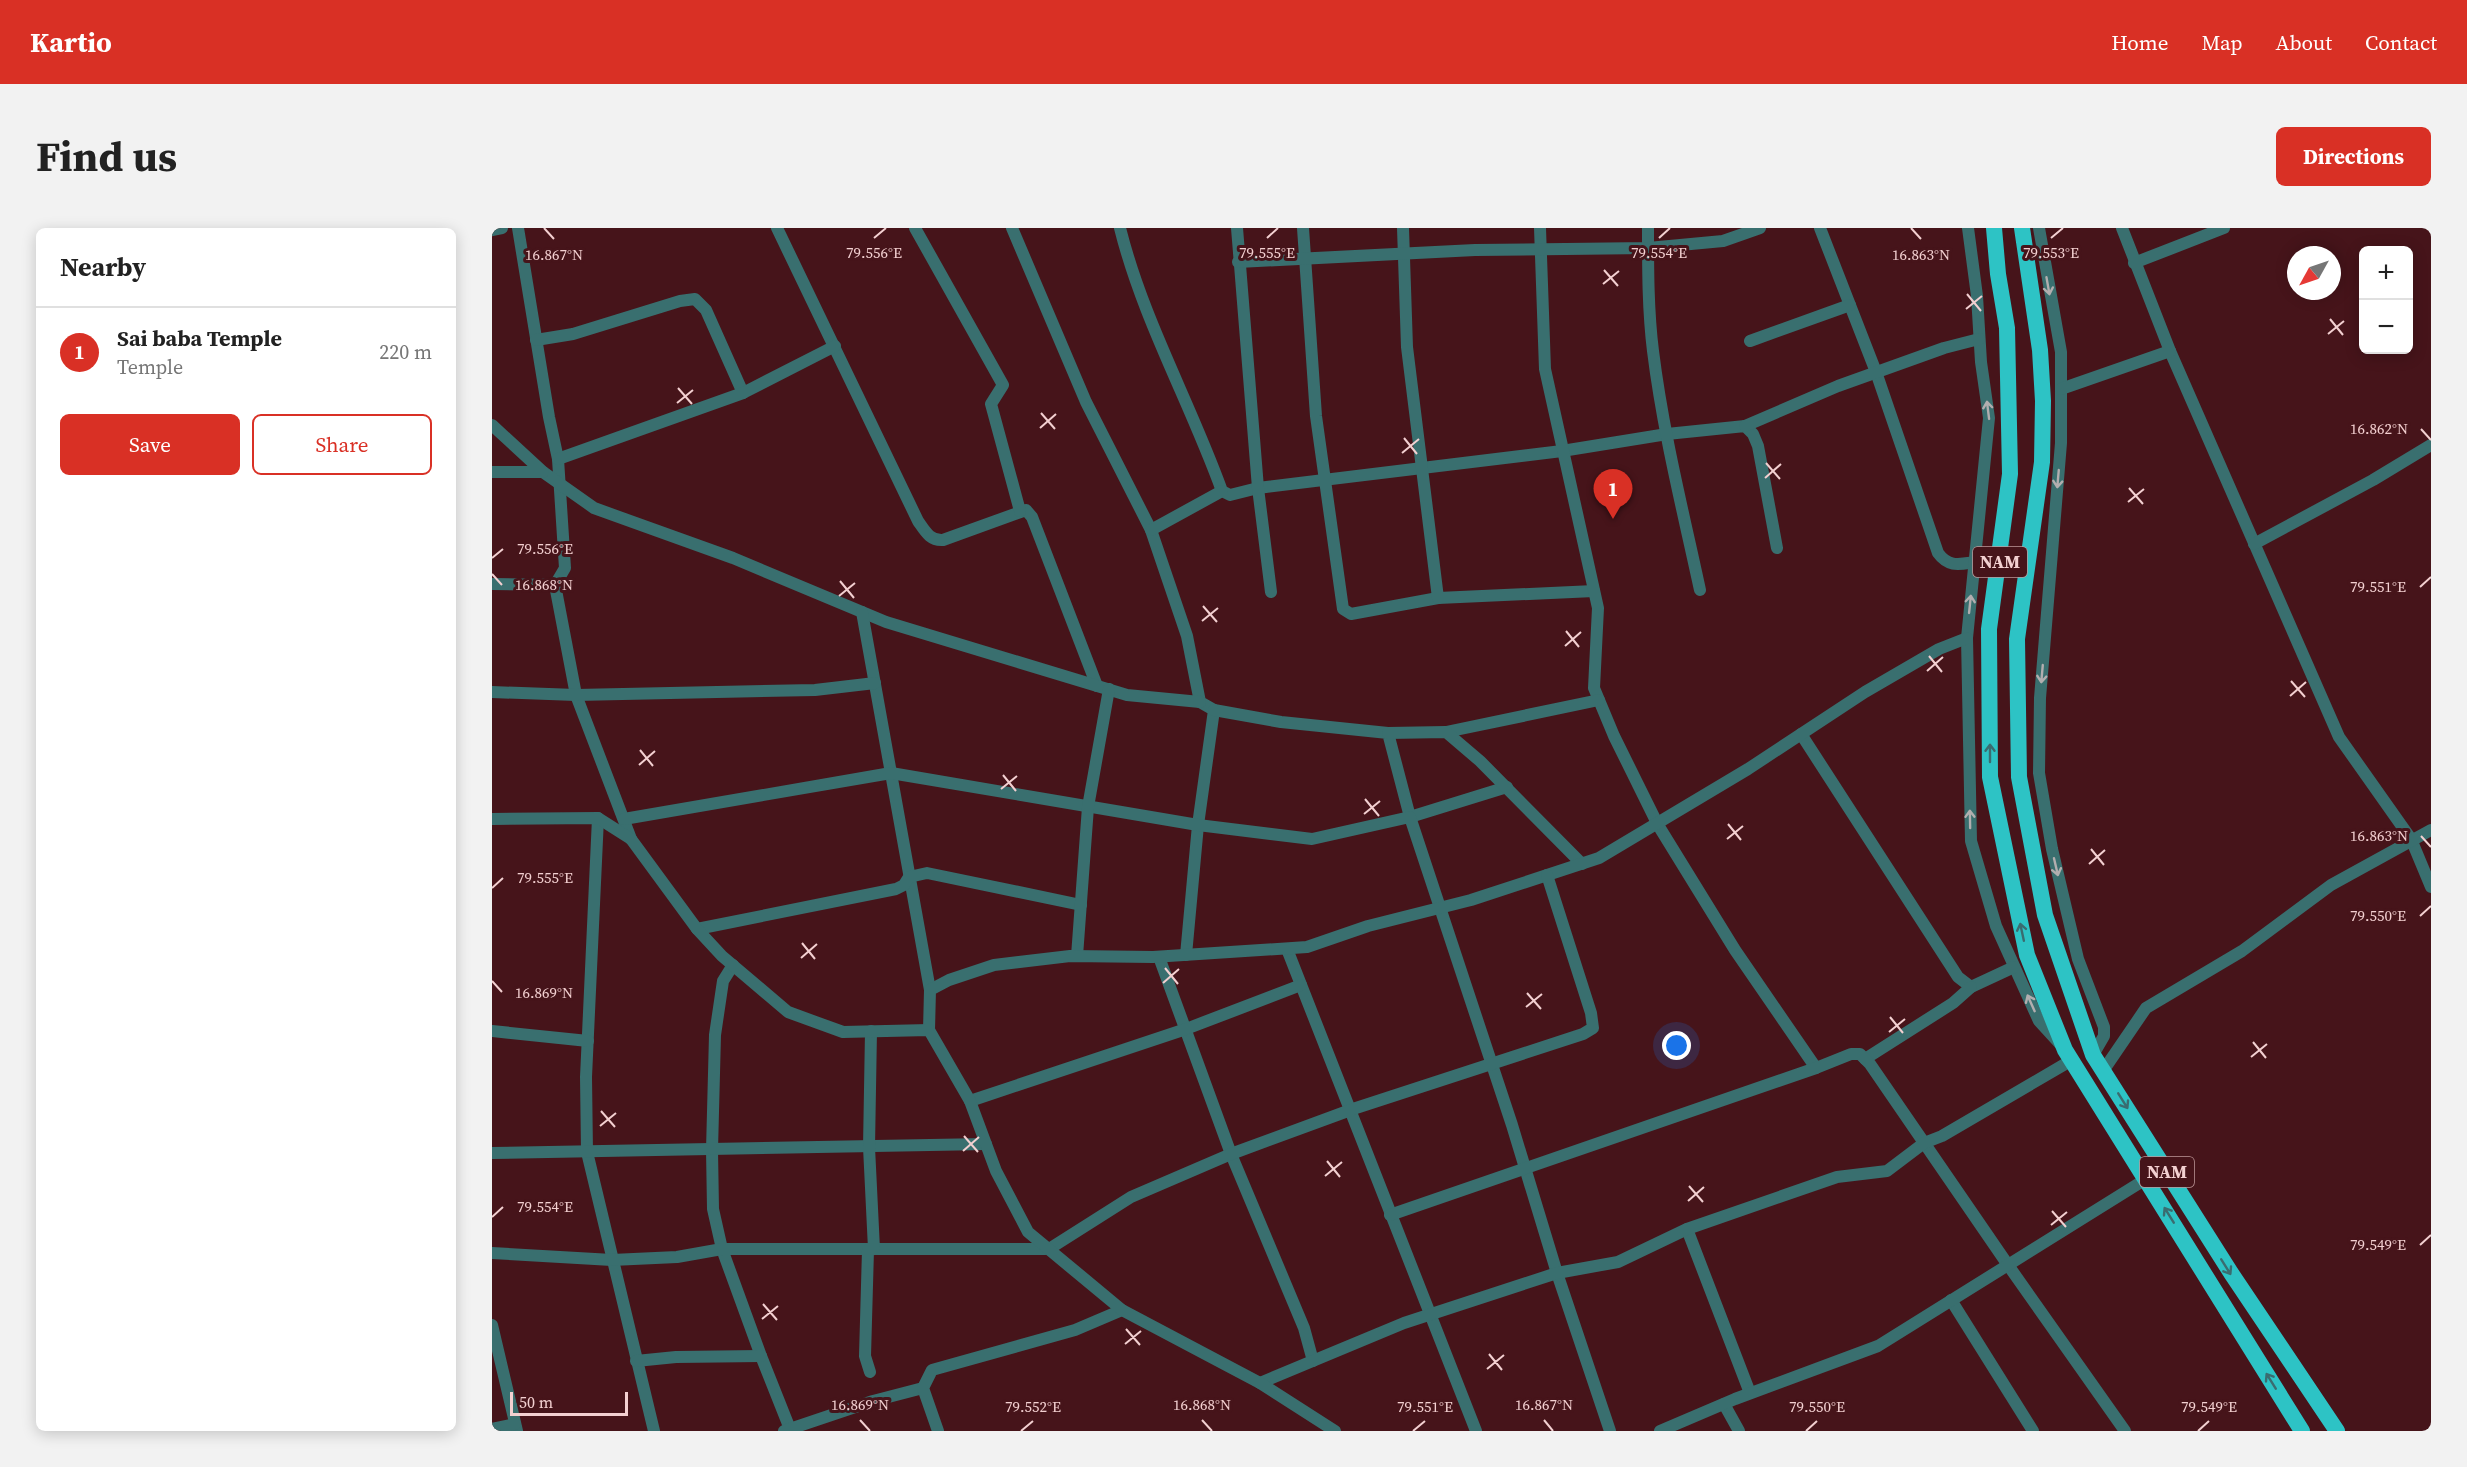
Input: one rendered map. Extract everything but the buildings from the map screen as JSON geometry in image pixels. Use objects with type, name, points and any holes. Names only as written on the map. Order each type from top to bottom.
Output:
[{"type":"highway","name":"NAM","points":[[1994,228],[1998,274],[2007,328],[2010,474],[1989,629],[1990,777],[2027,955],[2069,1055],[2302,1431]]},
{"type":"highway","name":"NAM","points":[[2022,228],[2040,350],[2043,411],[2042,462],[2017,639],[2019,777],[2045,915],[2093,1055],[2230,1273],[2337,1431]]},
{"type":"street","points":[[492,230],[502,228]]},
{"type":"street","points":[[518,228],[558,459],[565,568],[555,585],[576,695],[631,839],[697,929],[733,965],[788,1012],[843,1032],[929,1030]]},
{"type":"street","points":[[777,228],[918,521],[927,535],[935,541],[943,540],[1026,510],[1032,517],[1103,688],[1088,807],[1077,956]]},
{"type":"street","points":[[915,228],[1003,385],[991,404],[1020,511]]},
{"type":"street","points":[[1012,228],[1086,402],[1151,530],[1187,636],[1200,702]]},
{"type":"street","points":[[1120,228],[1153,329],[1210,458],[1222,491],[1230,495],[1258,488],[1325,482],[1562,452],[1667,434],[1745,426],[1876,372],[1944,348],[1979,339]]},
{"type":"street","points":[[1237,228],[1258,488],[1271,592]]},
{"type":"street","points":[[1303,228],[1316,416],[1343,609],[1351,614],[1438,598],[1594,591]]},
{"type":"street","points":[[1403,228],[1407,346],[1438,598]]},
{"type":"street","points":[[1540,228],[1545,369],[1598,608],[1594,688],[1658,825],[1735,950],[1816,1068]]},
{"type":"street","points":[[1648,228],[1653,351],[1667,434],[1700,590]]},
{"type":"street","points":[[1238,262],[1541,249],[1648,248],[1723,241],[1760,228]]},
{"type":"street","points":[[1820,228],[1876,372],[1938,553],[1944,561],[1952,565],[1976,562]]},
{"type":"street","points":[[1260,1383],[1430,1315],[1557,1273],[1618,1262],[1687,1229],[1837,1177],[1887,1171],[1924,1143],[1942,1136],[2069,1055],[2039,1021],[2014,967],[1996,926],[1971,841],[1967,638],[1989,418],[1968,228]]},
{"type":"street","points":[[2039,228],[2061,352],[2061,443],[2040,698],[2039,773],[2052,849],[2078,959],[2104,1027],[2104,1036],[2093,1055]]},
{"type":"street","points":[[2122,228],[2169,351],[2339,737],[2411,839],[2431,887]]},
{"type":"street","points":[[2134,263],[2224,228]]},
{"type":"street","points":[[536,340],[573,334],[680,301],[695,299],[706,310],[743,393]]},
{"type":"street","points":[[1750,341],[1850,305]]},
{"type":"street","points":[[558,459],[743,393],[835,346]]},
{"type":"street","points":[[2061,389],[2169,351]]},
{"type":"street","points":[[492,425],[543,472],[594,508],[734,558],[886,622],[1127,694],[1200,702],[1214,710],[1281,722],[1388,733],[1446,732],[1599,700]]},
{"type":"street","points":[[1745,426],[1753,435],[1758,446],[1777,548]]},
{"type":"street","points":[[2254,544],[2373,480],[2431,445]]},
{"type":"street","points":[[492,472],[543,472]]},
{"type":"street","points":[[1151,530],[1222,491]]},
{"type":"street","points":[[492,584],[555,585]]},
{"type":"street","points":[[862,612],[930,990],[929,1030],[970,1101],[996,1172],[1028,1232],[1122,1310],[1260,1383],[1335,1431]]},
{"type":"street","points":[[930,990],[949,980],[994,965],[1077,956],[1186,956],[1307,947],[1368,926],[1439,908],[1582,864],[1599,858],[1658,825],[1884,681],[1939,650],[1967,638]]},
{"type":"street","points":[[492,692],[576,695],[815,690],[874,683]]},
{"type":"street","points":[[1186,956],[1198,825],[1214,710]]},
{"type":"street","points":[[1446,732],[1507,787],[1582,864]]},
{"type":"street","points":[[1388,733],[1410,817],[1610,1431]]},
{"type":"street","points":[[1801,734],[1958,976],[1971,987]]},
{"type":"street","points":[[624,819],[891,773],[1198,825],[1312,839],[1410,817],[1507,787]]},
{"type":"street","points":[[492,819],[598,818],[631,839]]},
{"type":"street","points":[[598,818],[588,1041],[587,1152],[654,1431]]},
{"type":"street","points":[[2103,1071],[2146,1008],[2242,951],[2331,885],[2431,830]]},
{"type":"street","points":[[697,929],[896,889],[904,885],[909,877],[927,873],[1081,905]]},
{"type":"street","points":[[492,1253],[612,1260],[677,1257],[722,1249],[1049,1249],[1131,1197],[1231,1154],[1348,1110],[1583,1034],[1593,1028],[1591,1012],[1547,875]]},
{"type":"street","points":[[1287,949],[1348,1110],[1476,1431]]},
{"type":"street","points":[[1159,957],[1231,1154],[1304,1328],[1313,1361]]},
{"type":"street","points":[[733,965],[723,981],[718,1008],[712,1150],[713,1209],[722,1249],[789,1430],[873,1401],[923,1388]]},
{"type":"street","points":[[1865,1059],[1953,1004],[1971,987],[2014,967]]},
{"type":"street","points":[[970,1101],[1186,1029],[1301,985]]},
{"type":"street","points":[[492,1031],[588,1041]]},
{"type":"street","points":[[871,1031],[868,1147],[874,1249]]},
{"type":"street","points":[[1390,1215],[1525,1170],[1851,1054],[1860,1054],[2125,1431]]},
{"type":"street","points":[[492,1153],[986,1144]]},
{"type":"street","points":[[1660,1431],[1750,1393],[1878,1346],[2146,1179]]},
{"type":"street","points":[[1687,1229],[1750,1393]]},
{"type":"street","points":[[870,1372],[866,1356],[868,1250],[874,1249]]},
{"type":"street","points":[[1951,1300],[2033,1431]]},
{"type":"street","points":[[938,1431],[923,1388],[932,1370],[1075,1330],[1122,1310]]},
{"type":"street","points":[[492,1325],[516,1428],[492,1429]]},
{"type":"street","points":[[636,1361],[676,1357],[761,1356]]},
{"type":"street","points":[[1724,1404],[1739,1431]]},
{"type":"place","name":"Sai baba Temple","points":[[1613,519]]}]
